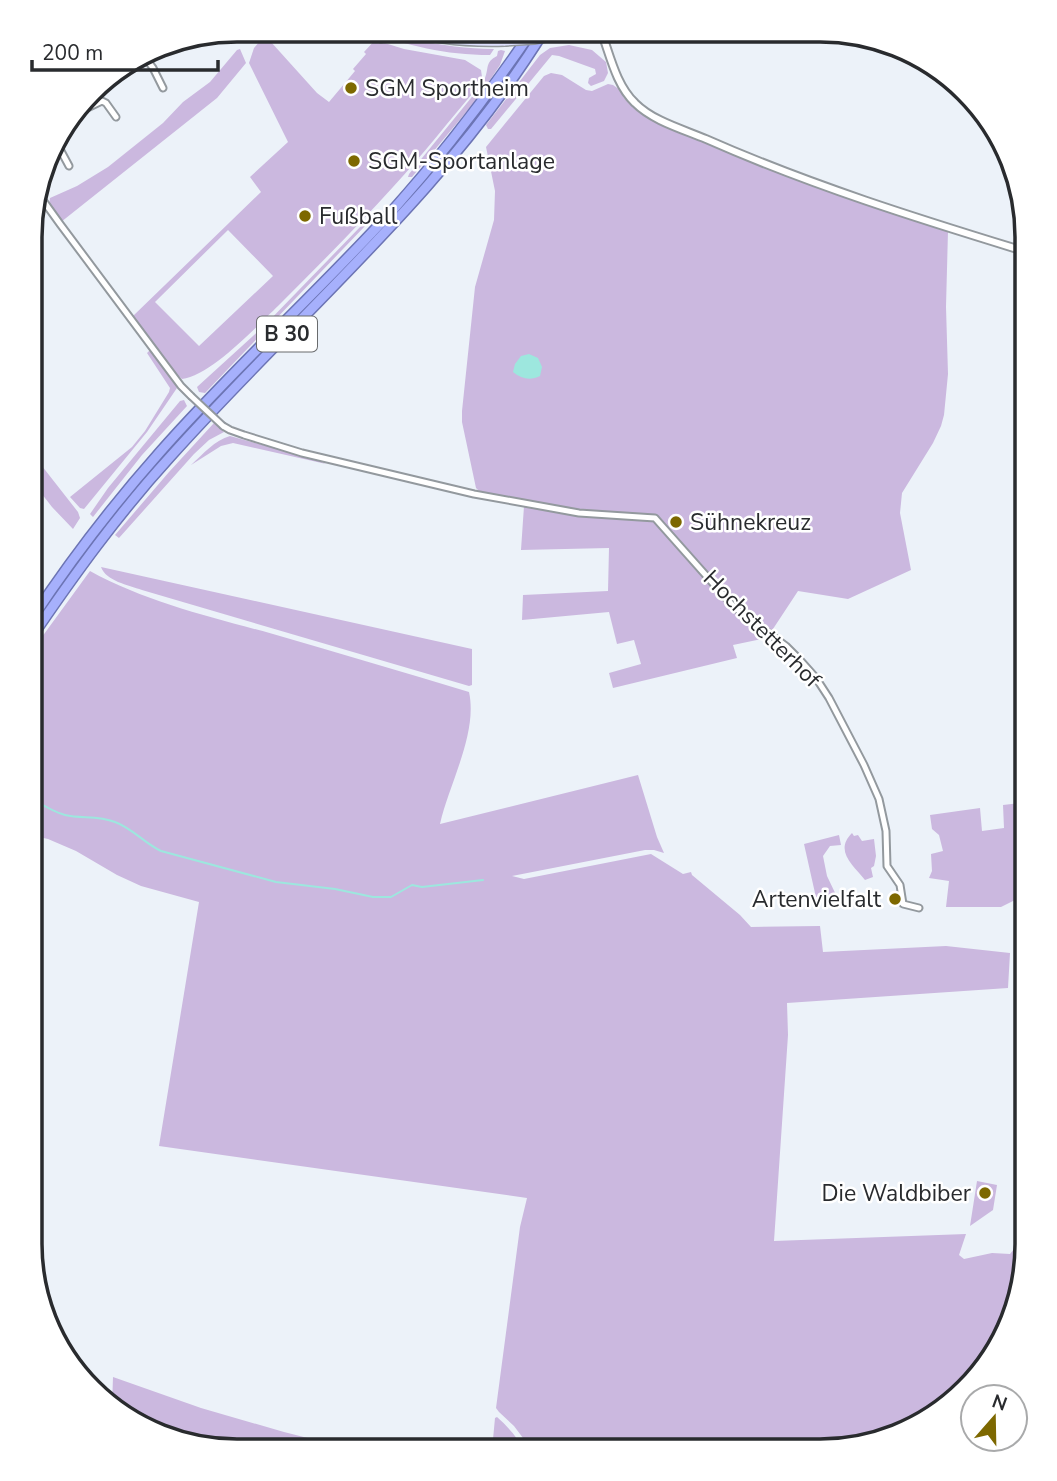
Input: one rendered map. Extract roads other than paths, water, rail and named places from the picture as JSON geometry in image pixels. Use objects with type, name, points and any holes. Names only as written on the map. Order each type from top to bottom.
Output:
[{"type":"highway","name":"B 30","points":[[42,604],[123,494],[161,450],[391,211],[461,131],[525,42]]},
{"type":"highway","name":"B 30","points":[[42,622],[120,515],[169,457],[399,219],[470,138],[537,42]]},
{"type":"main road","points":[[471,42],[505,42]]},
{"type":"street","points":[[605,42],[623,87],[636,104],[656,117],[794,175],[1015,248]]},
{"type":"street","points":[[149,63],[163,88]]},
{"type":"street","points":[[95,103],[102,100],[117,117]]},
{"type":"street","points":[[62,152],[69,166]]},
{"type":"street","name":"Hochstetterhof","points":[[46,203],[181,386],[230,430],[302,453],[474,494],[579,513],[655,518],[734,607],[786,646],[816,678],[841,718],[879,799],[886,831],[887,866],[900,885],[903,904],[919,908]]},
{"type":"waterway","points":[[42,804],[65,815],[115,822],[161,851],[276,882],[373,897],[391,897],[412,885],[422,887],[483,880]]},
{"type":"place","name":"SGM Sportheim","points":[[351,88]]},
{"type":"place","name":"SGM-Sportanlage","points":[[354,161]]},
{"type":"place","name":"Fußball","points":[[305,216]]},
{"type":"place","name":"Sühnekreuz","points":[[676,522]]},
{"type":"place","name":"Artenvielfalt","points":[[895,899]]},
{"type":"place","name":"Die Waldbiber","points":[[985,1193]]}]
